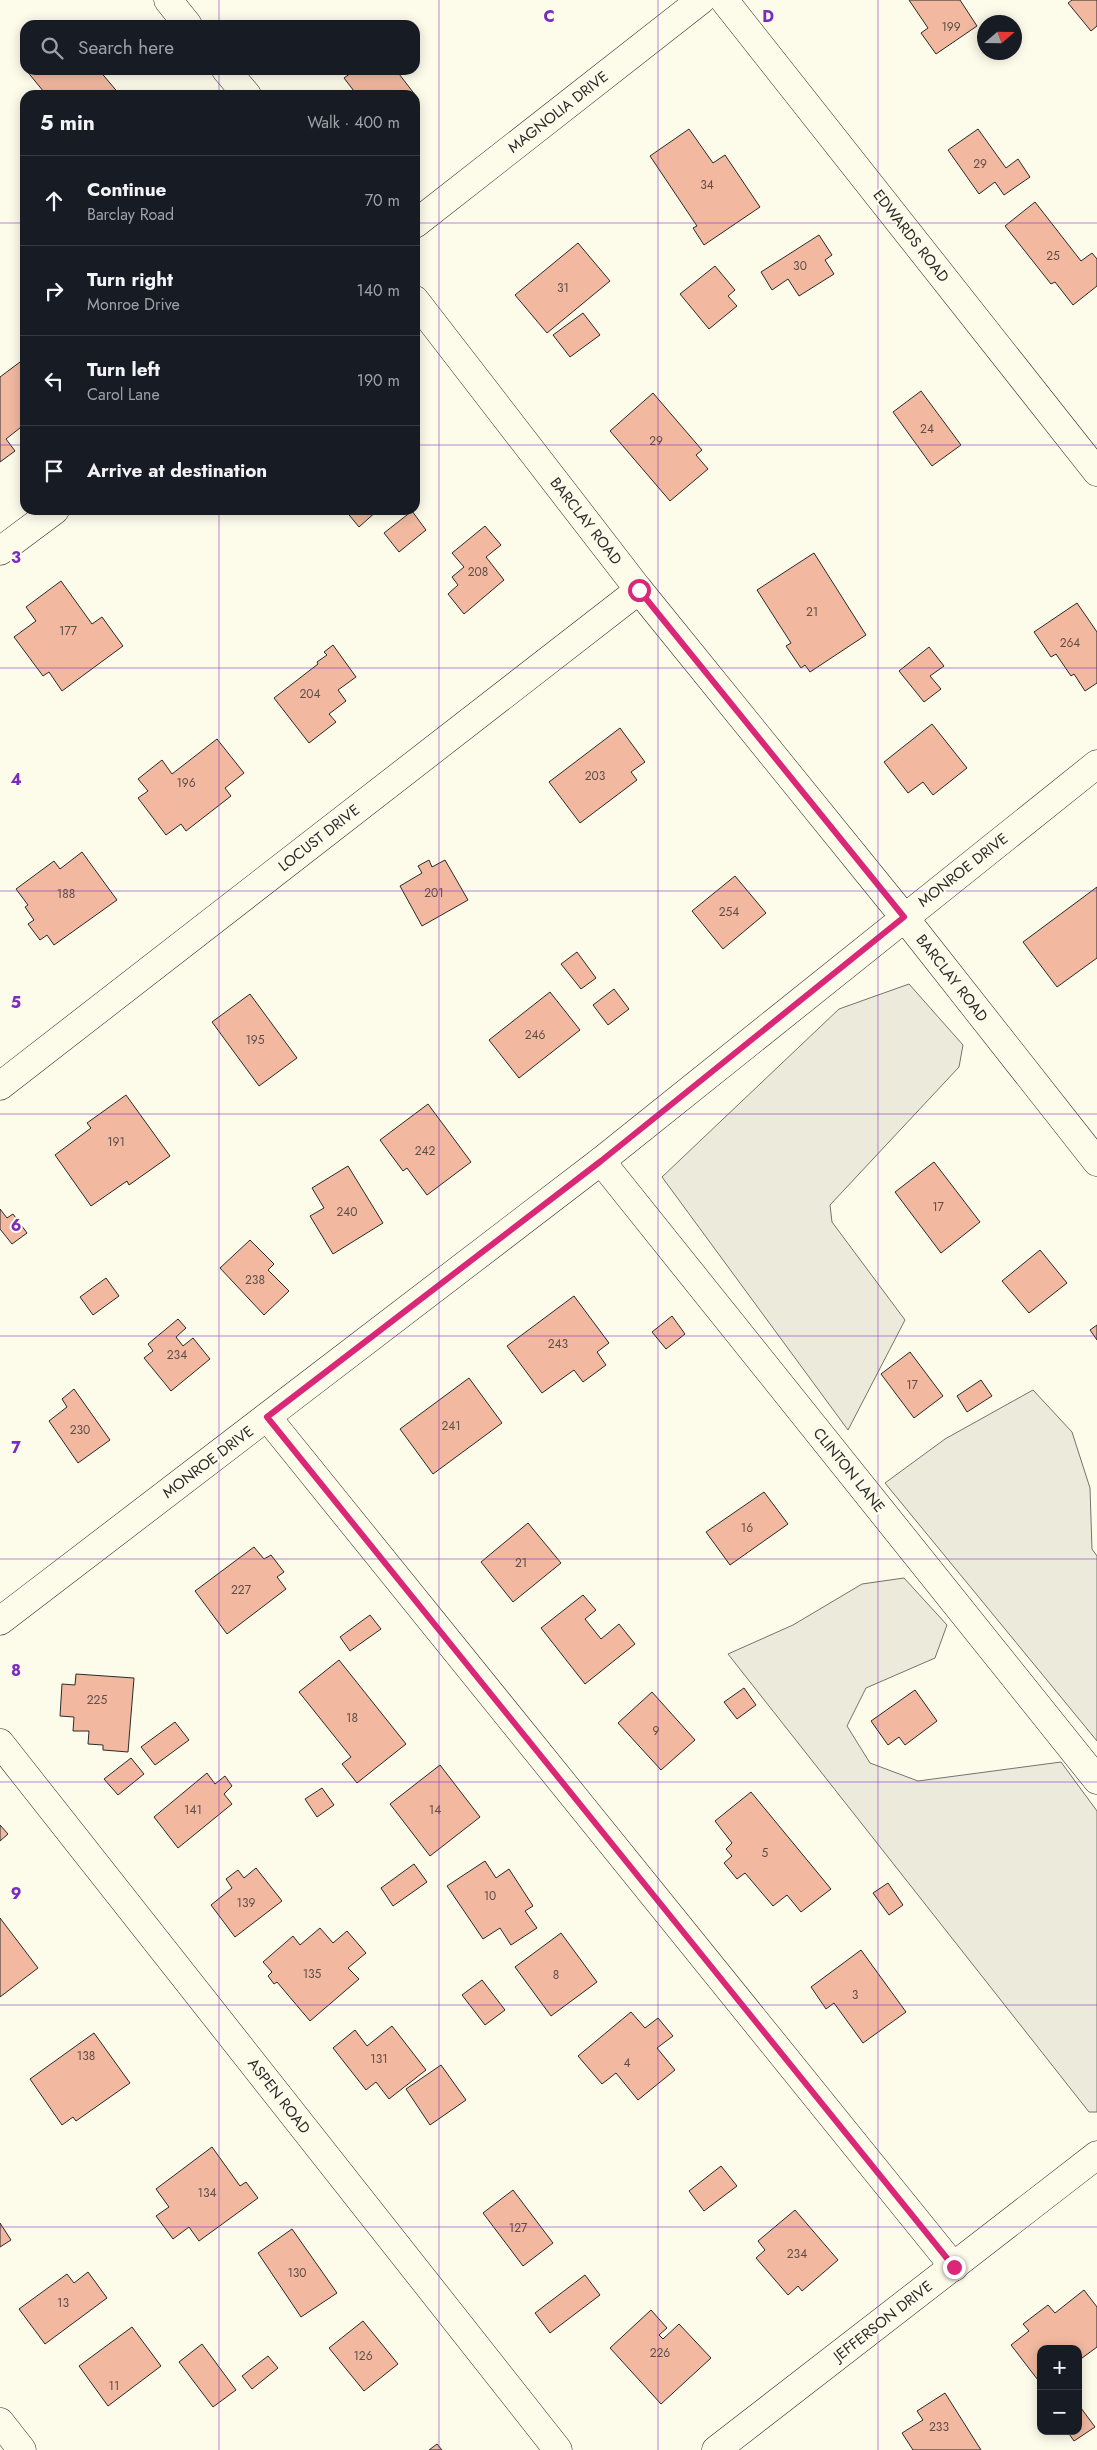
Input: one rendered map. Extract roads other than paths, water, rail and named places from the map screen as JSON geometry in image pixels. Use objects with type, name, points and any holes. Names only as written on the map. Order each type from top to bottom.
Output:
[{"type":"street","points":[[168,0],[184,20]]},
{"type":"street","name":"MAGNOLIA DRIVE","points":[[420,220],[701,0]]},
{"type":"street","name":"EDWARDS ROAD","points":[[724,0],[1097,472]]},
{"type":"street","points":[[230,75],[243,90]]},
{"type":"street","name":"BARCLAY ROAD","points":[[420,306],[639,590],[904,917],[1097,1162]]},
{"type":"street","points":[[0,551],[48,515]]},
{"type":"street","name":"LOCUST DRIVE","points":[[0,1086],[639,590]]},
{"type":"street","name":"MONROE DRIVE","points":[[0,1620],[601,1161],[1097,764]]},
{"type":"street","name":"CLINTON LANE","points":[[601,1161],[1097,1780]]},
{"type":"street","points":[[267,1417],[954,2267]]},
{"type":"street","name":"ASPEN ROAD","points":[[0,1743],[558,2450]]},
{"type":"street","name":"JEFFERSON DRIVE","points":[[716,2450],[1097,2155]]},
{"type":"street","points":[[0,2422],[22,2450]]}]
